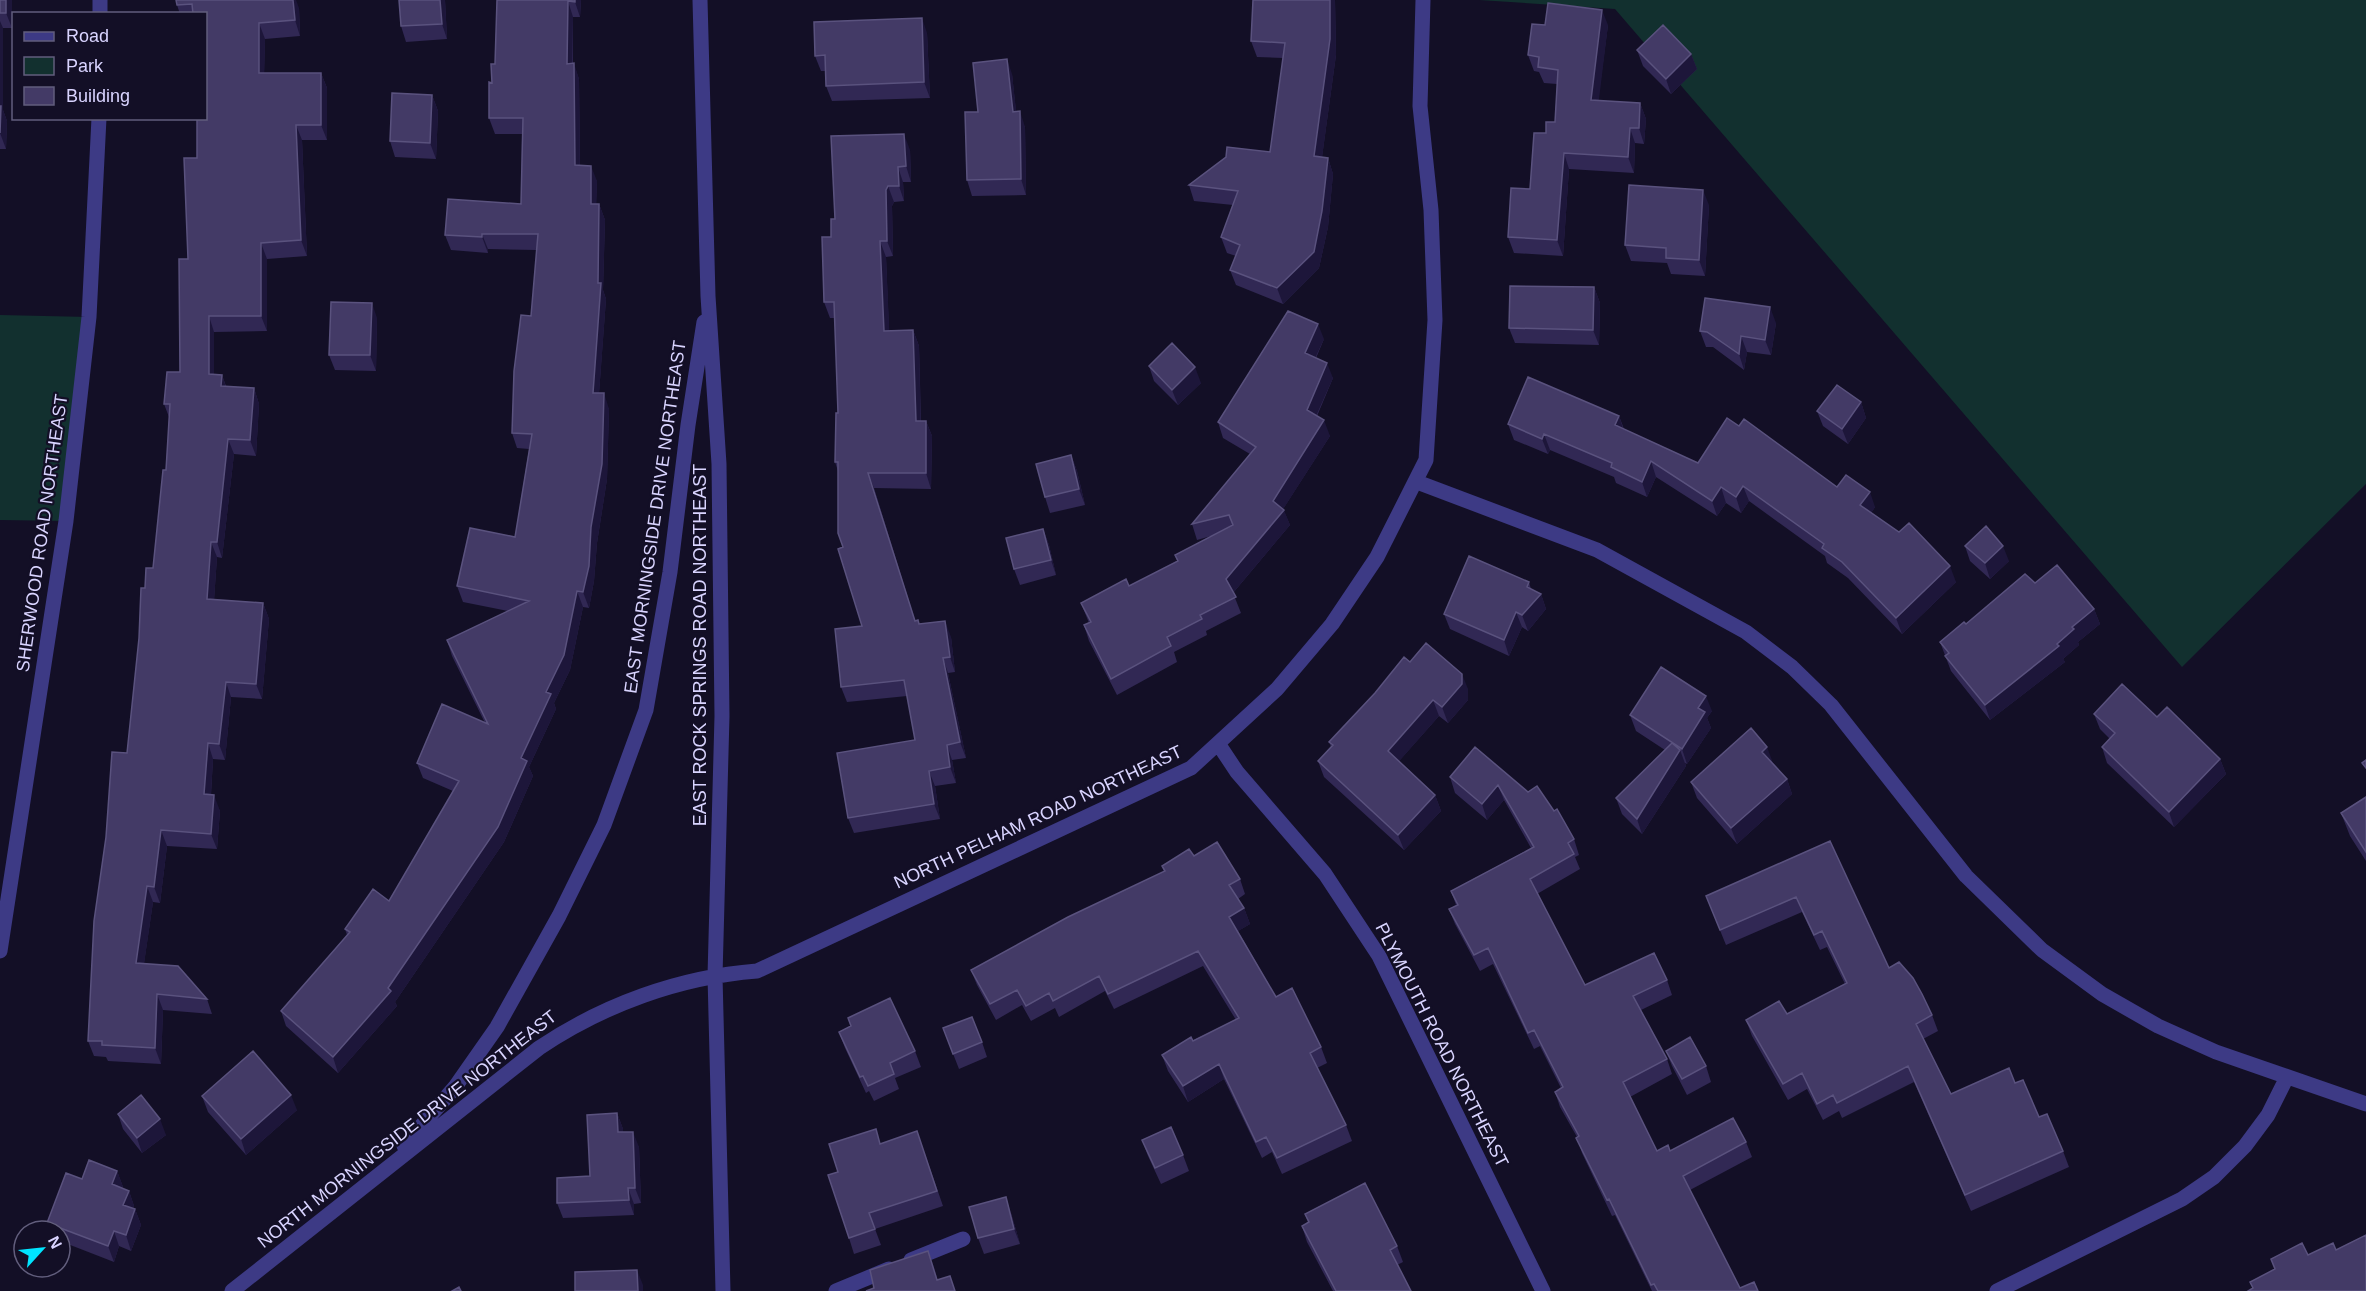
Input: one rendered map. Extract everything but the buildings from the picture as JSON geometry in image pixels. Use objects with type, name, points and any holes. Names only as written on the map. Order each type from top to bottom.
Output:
[{"type":"street","name":"EAST ROCK SPRINGS ROAD NORTHEAST","points":[[700,0],[708,296],[720,464],[722,716],[714,975],[723,1291]]},
{"type":"street","name":"NORTH PELHAM ROAD NORTHEAST","points":[[714,975],[757,971],[1191,768],[1218,746],[1278,689],[1332,624],[1377,556],[1417,482],[1426,460],[1435,320],[1431,210],[1420,106],[1423,0]]},
{"type":"street","name":"SHERWOOD ROAD NORTHEAST","points":[[0,951],[67,510],[89,317],[99,120]]},
{"type":"street","name":"EAST MORNINGSIDE DRIVE NORTHEAST","points":[[380,1173],[455,1087],[497,1027],[559,916],[604,825],[646,710],[670,572],[688,424],[708,296]]},
{"type":"street","points":[[1417,482],[1597,550],[1746,632],[1791,667],[1831,705],[1966,876],[2042,950],[2102,994],[2158,1026],[2216,1052],[2366,1104]]},
{"type":"street","name":"PLYMOUTH ROAD NORTHEAST","points":[[1218,746],[1237,772],[1325,874],[1378,956],[1543,1291]]},
{"type":"street","name":"NORTH MORNINGSIDE DRIVE NORTHEAST","points":[[232,1291],[539,1048],[574,1025],[638,996],[714,975]]},
{"type":"street","points":[[1996,1291],[2182,1199],[2214,1177],[2245,1146],[2262,1123],[2287,1077]]},
{"type":"street","points":[[836,1291],[963,1239]]},
{"type":"green space","points":[[1479,0],[2366,0],[2366,484],[2182,667],[1615,9]]},
{"type":"green space","points":[[0,315],[89,317],[66,521],[0,520]]}]
